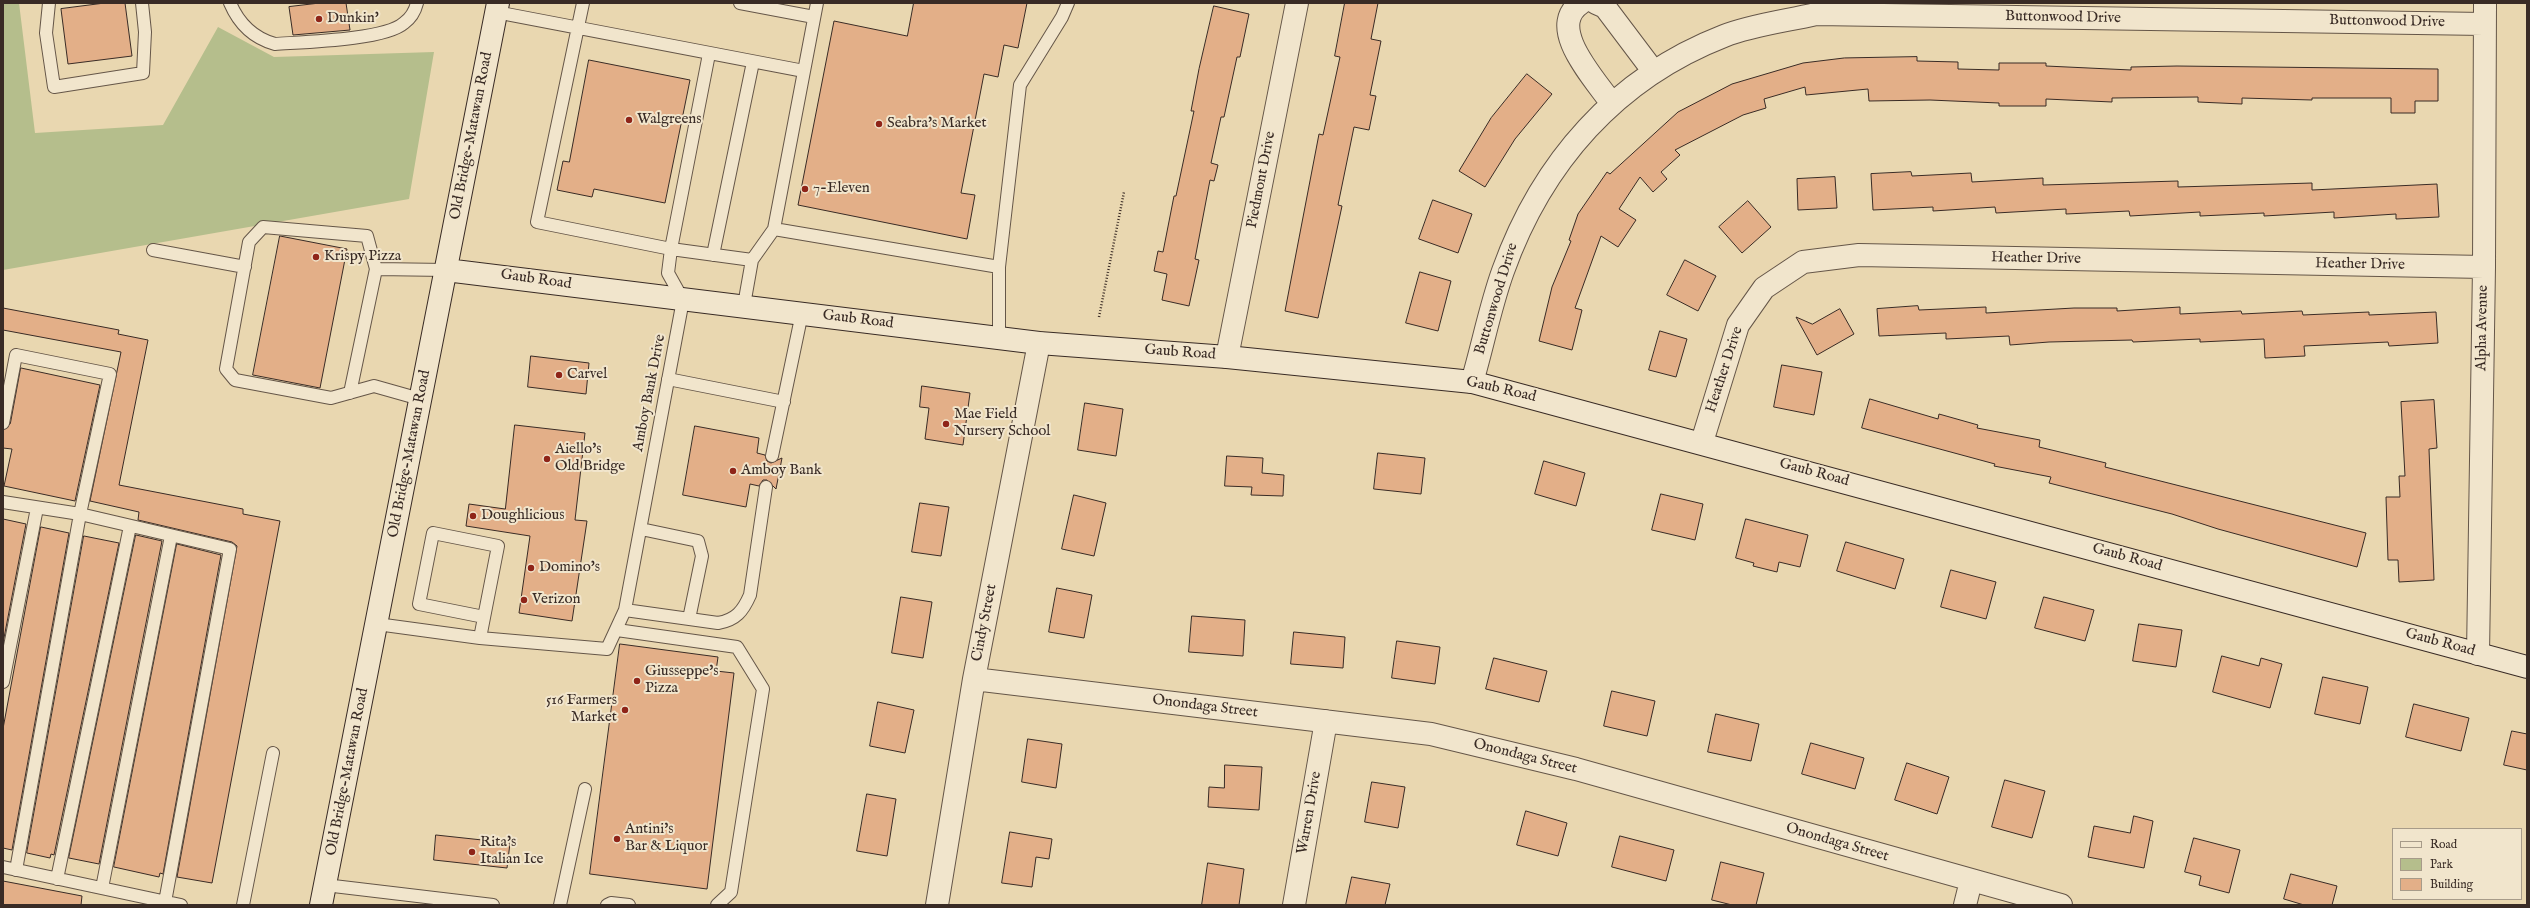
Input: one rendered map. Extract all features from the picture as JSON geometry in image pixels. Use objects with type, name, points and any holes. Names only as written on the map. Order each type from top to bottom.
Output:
[{"type":"street","name":"Piedmont Drive","points":[[1227,357],[1297,3]]},
{"type":"street","points":[[1582,3],[1573,9],[1567,21],[1568,33],[1573,47],[1612,104]]},
{"type":"street","points":[[1596,3],[1605,8],[1654,72]]},
{"type":"street","name":"Old Bridge-Matawan Road","points":[[323,895],[497,8]]},
{"type":"street","name":"Buttonwood Drive","points":[[1472,382],[1503,272],[1520,228],[1547,180],[1570,146],[1612,104],[1654,72],[1692,50],[1726,35],[1816,14],[2484,13]]},
{"type":"street","name":"Alpha Avenue","points":[[2478,654],[2484,267],[2484,13]]},
{"type":"street","name":"Heather Drive","points":[[1702,442],[1738,325],[1764,288],[1803,262],[1859,255],[2484,267]]},
{"type":"street","name":"Gaub Road","points":[[446,270],[683,300],[744,305],[1039,343],[1227,357],[1472,382],[1702,442],[2527,667]]},
{"type":"street","name":"Cindy Street","points":[[937,905],[974,679],[1039,343]]},
{"type":"street","name":"Onondaga Street","points":[[974,679],[1431,734],[1561,766],[2061,905]]},
{"type":"street","name":"Warren Drive","points":[[1294,905],[1326,721]]},
{"type":"street","points":[[1965,905],[1971,881]]},
{"type":"lane","points":[[49,3],[46,33],[54,86],[143,73],[145,32],[142,3]]},
{"type":"lane","points":[[230,3],[237,20],[260,40],[275,44],[386,32],[404,24],[414,12],[417,3]]},
{"type":"lane","points":[[583,3],[537,222],[671,249],[713,256],[752,260]]},
{"type":"lane","points":[[740,3],[814,16]]},
{"type":"lane","points":[[744,305],[752,260],[774,229],[817,3]]},
{"type":"lane","points":[[998,338],[999,267],[1020,85],[1062,17],[1068,3]]},
{"type":"lane","points":[[497,8],[578,29],[804,71]]},
{"type":"lane","points":[[683,300],[668,273],[671,249],[709,54]]},
{"type":"lane","points":[[713,256],[753,62]]},
{"type":"lane","points":[[350,393],[376,269],[367,236],[263,227],[249,242],[226,369],[235,380],[330,398],[350,393],[374,386],[420,399]]},
{"type":"lane","points":[[774,229],[999,267]]},
{"type":"lane","points":[[153,250],[245,267]]},
{"type":"lane","points":[[376,269],[446,270]]},
{"type":"lane","name":"Amboy Bank Drive","points":[[480,638],[607,649],[625,610],[683,300]]},
{"type":"lane","points":[[772,456],[802,313]]},
{"type":"lane","points":[[3,423],[16,354],[110,374],[80,514],[16,870]]},
{"type":"lane","points":[[668,379],[784,402]]},
{"type":"lane","points":[[625,610],[718,623],[729,621],[744,609],[750,595],[766,487]]},
{"type":"lane","points":[[3,502],[80,514],[230,549],[165,902]]},
{"type":"lane","points":[[3,682],[37,508]]},
{"type":"lane","points":[[57,879],[130,526]]},
{"type":"lane","points":[[641,528],[698,541],[702,556],[689,619]]},
{"type":"lane","points":[[377,624],[480,638],[498,546],[433,533],[419,604],[484,617]]},
{"type":"lane","points":[[102,888],[171,536]]},
{"type":"lane","points":[[617,630],[737,647],[763,689],[731,892],[716,905]]},
{"type":"lane","points":[[243,905],[273,753]]},
{"type":"lane","points":[[560,905],[585,789]]},
{"type":"lane","points":[[3,867],[181,905]]},
{"type":"lane","points":[[323,895],[494,905]]},
{"type":"lane","points":[[607,905],[611,903],[629,905]]},
{"type":"path","points":[[1099,317],[1124,192]]},
{"type":"green space","points":[[3,3],[19,3],[35,133],[163,125],[218,27],[274,57],[434,52],[409,199],[3,270]]},
{"type":"building","points":[[105,3],[125,3],[132,56],[68,64],[61,9]]},
{"type":"building","name":"Dunkin'","points":[[320,3],[346,3],[350,30],[293,35],[289,7]]},
{"type":"building","points":[[914,3],[1027,3],[1018,48],[1004,45],[998,77],[984,74],[961,193],[975,195],[967,239],[798,205],[834,21],[907,36]]},
{"type":"building","points":[[1345,3],[1378,3],[1371,39],[1381,41],[1370,95],[1376,96],[1369,130],[1354,127],[1338,205],[1342,206],[1318,318],[1285,311],[1319,134],[1323,135],[1340,57],[1335,56]]},
{"type":"building","points":[[1214,6],[1249,14],[1240,57],[1237,57],[1224,117],[1221,117],[1211,163],[1218,165],[1214,181],[1210,180],[1195,259],[1199,260],[1189,306],[1162,300],[1167,274],[1154,271],[1158,251],[1163,252],[1174,196],[1176,196],[1194,111],[1191,111],[1199,69]]},
{"type":"building","points":[[1917,57],[1917,61],[1958,62],[1958,69],[1999,70],[1999,63],[2046,63],[2046,66],[2131,70],[2131,67],[2177,66],[2438,69],[2438,101],[2415,101],[2415,113],[2391,113],[2391,98],[2312,98],[2312,100],[2242,98],[2242,104],[2198,102],[2198,97],[2112,98],[2112,102],[2046,99],[2046,106],[1999,106],[1999,103],[1930,100],[1869,101],[1868,89],[1806,95],[1805,87],[1764,99],[1766,108],[1743,115],[1675,150],[1680,155],[1661,172],[1667,179],[1653,192],[1640,177],[1619,209],[1636,220],[1618,247],[1601,236],[1575,308],[1582,310],[1572,350],[1539,341],[1552,287],[1571,241],[1569,240],[1578,214],[1607,172],[1610,174],[1678,112],[1732,84],[1803,63],[1844,58]]},
{"type":"building","name":"Walgreens","points":[[589,60],[690,80],[665,203],[594,189],[592,197],[557,190],[563,161],[569,162]]},
{"type":"building","points":[[1527,74],[1552,94],[1515,139],[1485,187],[1459,171],[1491,118]]},
{"type":"building","points":[[1911,172],[1912,176],[1971,173],[1972,182],[2043,178],[2043,185],[2178,181],[2178,187],[2312,183],[2312,190],[2437,184],[2439,217],[2396,219],[2396,214],[2334,218],[2334,212],[2264,216],[2264,213],[2200,216],[2200,212],[2130,216],[2129,211],[2066,214],[2066,209],[1996,213],[1995,207],[1933,211],[1933,207],[1873,210],[1871,174]]},
{"type":"building","points":[[1835,177],[1837,208],[1798,210],[1797,179]]},
{"type":"building","points":[[1433,200],[1472,214],[1458,253],[1419,239]]},
{"type":"building","points":[[1748,201],[1771,227],[1742,253],[1719,227]]},
{"type":"building","points":[[280,236],[347,249],[320,388],[253,375]]},
{"type":"building","points":[[1685,260],[1716,276],[1698,311],[1667,295]]},
{"type":"building","points":[[1420,272],[1451,281],[1438,331],[1406,323]]},
{"type":"building","points":[[1918,306],[1919,310],[1986,307],[1986,313],[2074,308],[2117,308],[2117,311],[2180,307],[2180,314],[2241,311],[2242,314],[2302,311],[2303,315],[2369,312],[2369,315],[2436,312],[2438,343],[2389,346],[2388,342],[2304,346],[2305,356],[2265,358],[2264,339],[2200,342],[2200,339],[2133,342],[2132,340],[2049,342],[2010,345],[2009,336],[1946,339],[1946,333],[1879,336],[1877,309]]},
{"type":"building","points":[[3,308],[119,330],[118,334],[148,340],[119,485],[243,509],[243,514],[280,521],[212,883],[177,877],[237,546],[232,542],[138,520],[139,512],[90,501],[121,352],[3,330]]},
{"type":"building","points":[[1840,309],[1854,334],[1817,355],[1796,317],[1812,324]]},
{"type":"building","points":[[1660,331],[1687,339],[1676,377],[1649,370]]},
{"type":"building","name":"Carvel","points":[[531,356],[589,363],[586,394],[528,387]]},
{"type":"building","points":[[1782,365],[1822,372],[1814,415],[1774,407]]},
{"type":"building","points":[[21,368],[100,385],[75,501],[4,486],[12,449],[3,448],[3,430],[10,424]]},
{"type":"building","name":"Mae Field Nursery School","points":[[922,386],[970,393],[963,445],[925,439],[929,408],[920,407]]},
{"type":"building","points":[[1870,399],[1938,419],[1939,414],[1978,425],[1977,428],[2040,440],[2039,447],[2106,463],[2105,467],[2366,533],[2357,567],[2218,529],[2172,514],[2049,483],[2051,477],[1994,466],[1995,464],[1862,428]]},
{"type":"building","points":[[2434,400],[2437,448],[2429,449],[2434,580],[2399,582],[2398,560],[2388,560],[2386,497],[2400,497],[2399,476],[2405,476],[2401,402]]},
{"type":"building","points":[[1085,403],[1123,409],[1116,456],[1078,450]]},
{"type":"building","points":[[515,425],[585,433],[575,520],[587,521],[572,621],[519,613],[530,536],[466,526],[469,504],[505,509]]},
{"type":"building","name":"Amboy Bank","points":[[695,426],[759,438],[757,453],[765,455],[767,461],[771,463],[782,458],[776,489],[767,480],[763,480],[759,486],[750,484],[746,507],[683,495]]},
{"type":"building","points":[[1378,453],[1425,458],[1421,494],[1374,489]]},
{"type":"building","points":[[1227,456],[1263,458],[1262,473],[1284,475],[1283,496],[1251,495],[1252,487],[1225,486]]},
{"type":"building","points":[[1544,461],[1585,473],[1576,506],[1535,494]]},
{"type":"building","points":[[1661,494],[1703,504],[1695,540],[1652,530]]},
{"type":"building","points":[[1074,495],[1106,503],[1094,556],[1062,549]]},
{"type":"building","points":[[920,503],[949,507],[941,556],[912,552]]},
{"type":"building","points":[[3,519],[26,524],[3,643]]},
{"type":"building","points":[[1746,519],[1808,535],[1800,567],[1779,562],[1777,572],[1753,566],[1754,563],[1736,558]]},
{"type":"building","points":[[41,527],[69,533],[12,850],[3,848],[3,729]]},
{"type":"building","points":[[136,535],[162,541],[99,864],[69,858]]},
{"type":"building","points":[[84,536],[119,543],[54,855],[51,854],[50,858],[27,853]]},
{"type":"building","points":[[1846,542],[1904,559],[1895,589],[1837,571]]},
{"type":"building","points":[[177,544],[221,555],[163,874],[160,873],[159,877],[114,867]]},
{"type":"building","points":[[1951,570],[1996,582],[1986,619],[1941,607]]},
{"type":"building","points":[[1057,588],[1092,595],[1084,638],[1049,632]]},
{"type":"building","points":[[901,597],[932,602],[923,658],[892,653]]},
{"type":"building","points":[[2044,597],[2094,610],[2085,641],[2035,628]]},
{"type":"building","points":[[1192,616],[1245,620],[1243,656],[1189,652]]},
{"type":"building","points":[[2139,624],[2182,630],[2176,667],[2133,661]]},
{"type":"building","points":[[1294,632],[1345,637],[1343,668],[1291,664]]},
{"type":"building","points":[[1397,641],[1440,647],[1435,684],[1392,678]]},
{"type":"building","points":[[620,644],[718,657],[716,671],[734,673],[707,889],[590,874]]},
{"type":"building","points":[[2222,656],[2259,666],[2261,658],[2282,664],[2270,708],[2213,692]]},
{"type":"building","points":[[1494,658],[1547,671],[1539,702],[1486,689]]},
{"type":"building","points":[[2323,677],[2368,687],[2360,724],[2315,714]]},
{"type":"building","points":[[1612,691],[1655,701],[1647,736],[1604,726]]},
{"type":"building","points":[[878,702],[914,710],[905,753],[870,746]]},
{"type":"building","points":[[2414,704],[2469,718],[2461,751],[2406,737]]},
{"type":"building","points":[[1716,714],[1759,724],[1751,761],[1708,752]]},
{"type":"building","points":[[2512,731],[2527,734],[2527,770],[2504,765]]},
{"type":"building","points":[[1028,739],[1062,744],[1056,788],[1022,782]]},
{"type":"building","points":[[1811,743],[1864,758],[1855,789],[1802,774]]},
{"type":"building","points":[[1907,763],[1949,777],[1937,814],[1895,800]]},
{"type":"building","points":[[1225,765],[1262,767],[1259,810],[1208,807],[1209,787],[1224,788]]},
{"type":"building","points":[[2005,780],[2045,791],[2032,838],[1992,827]]},
{"type":"building","points":[[1372,782],[1405,787],[1398,828],[1365,822]]},
{"type":"building","points":[[867,794],[896,799],[887,856],[857,851]]},
{"type":"building","points":[[1526,811],[1567,823],[1558,856],[1517,845]]},
{"type":"building","points":[[2134,816],[2153,821],[2144,868],[2088,857],[2094,826],[2130,833]]},
{"type":"building","points":[[1010,832],[1052,839],[1049,859],[1036,857],[1032,887],[1002,883]]},
{"type":"building","name":"Rita's Italian Ice","points":[[436,835],[510,843],[507,868],[434,860]]},
{"type":"building","points":[[1620,836],[1674,850],[1666,881],[1612,867]]},
{"type":"building","points":[[2194,838],[2240,850],[2229,893],[2199,885],[2201,876],[2185,872]]},
{"type":"building","points":[[1721,862],[1764,873],[1756,905],[1732,905],[1712,900]]},
{"type":"building","points":[[1208,863],[1244,869],[1239,905],[1202,905]]},
{"type":"building","points":[[2291,874],[2337,886],[2332,905],[2304,905],[2284,899]]},
{"type":"building","points":[[1352,877],[1390,884],[1385,905],[1346,905]]},
{"type":"building","points":[[3,881],[82,896],[81,905],[3,905]]},
{"type":"place","name":"Dunkin'","points":[[319,19]]},
{"type":"place","name":"Walgreens","points":[[629,120]]},
{"type":"place","name":"Seabra's Market","points":[[879,124]]},
{"type":"place","name":"7-Eleven","points":[[805,189]]},
{"type":"place","name":"Krispy Pizza","points":[[316,257]]},
{"type":"place","name":"Carvel","points":[[559,375]]},
{"type":"place","name":"Mae Field Nursery School","points":[[946,424]]},
{"type":"place","name":"Aiello's Old Bridge","points":[[547,459]]},
{"type":"place","name":"Amboy Bank","points":[[733,471]]},
{"type":"place","name":"Doughlicious","points":[[473,516]]},
{"type":"place","name":"Domino's","points":[[531,568]]},
{"type":"place","name":"Verizon","points":[[524,600]]},
{"type":"place","name":"Giusseppe's Pizza","points":[[637,681]]},
{"type":"place","name":"516 Farmers Market","points":[[625,710]]},
{"type":"place","name":"Antini's Bar & Liquor","points":[[617,839]]},
{"type":"place","name":"Rita's Italian Ice","points":[[472,852]]}]
